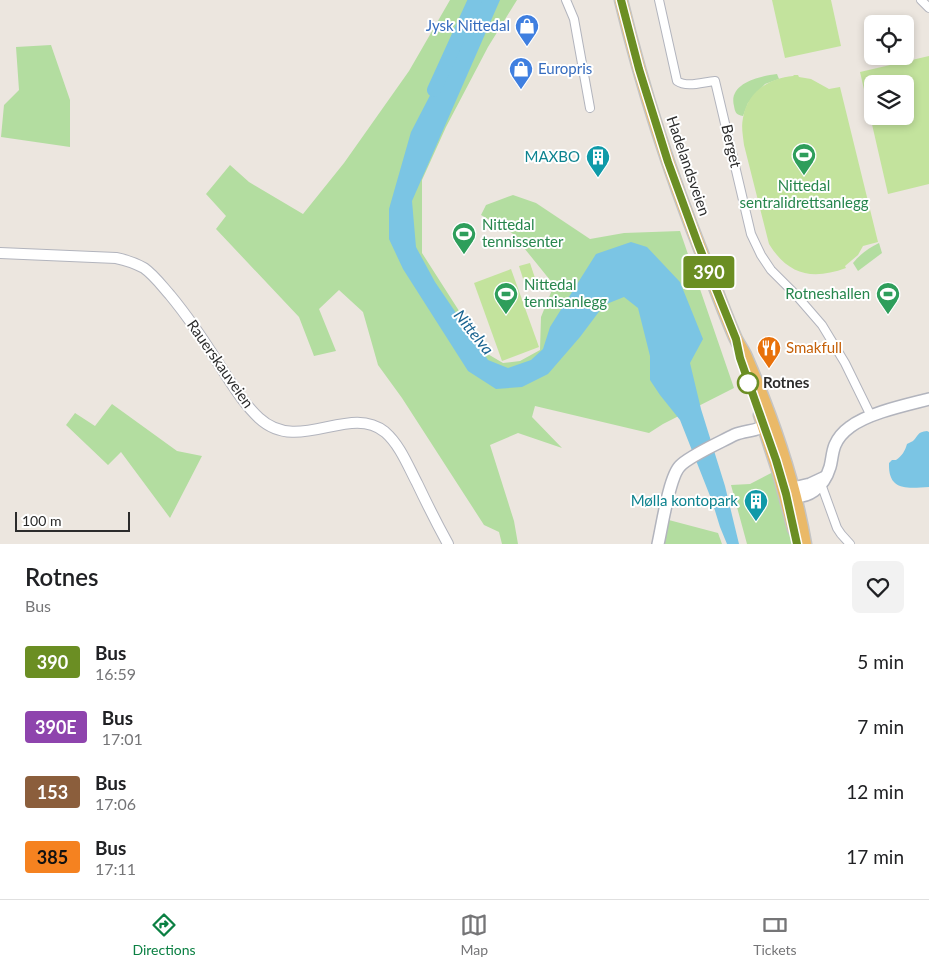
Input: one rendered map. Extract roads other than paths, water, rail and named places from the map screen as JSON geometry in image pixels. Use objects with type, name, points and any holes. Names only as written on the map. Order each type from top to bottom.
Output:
[{"type":"highway","name":"Hadelandsveien","points":[[621,0],[644,86],[672,174],[736,339],[740,358],[792,493],[804,544]]},
{"type":"highway","name":"Hadelandsveien","points":[[792,493],[797,544]]},
{"type":"main road","points":[[792,493],[812,492],[830,467],[834,449],[839,438],[851,426],[871,416],[929,398]]},
{"type":"main road","points":[[658,544],[671,486],[676,472],[682,464],[739,434],[747,426],[765,422]]},
{"type":"street","points":[[566,0],[574,19],[590,108]]},
{"type":"street","name":"Berget","points":[[658,0],[677,81],[681,84],[693,84],[715,81],[751,234],[761,255],[771,270],[822,325],[845,363],[871,416]]},
{"type":"street","points":[[921,0],[929,8]]},
{"type":"street","name":"Rauerskauveien","points":[[0,253],[116,258],[145,269],[160,282],[183,311],[239,394],[260,419],[276,428],[293,432],[306,432],[350,423],[374,426],[385,432],[403,456],[448,544]]},
{"type":"street","points":[[822,480],[837,528],[850,544]]},
{"type":"water","name":"Nittelva","points":[[469,0],[500,0],[412,201],[416,247],[435,282],[488,360],[508,368],[531,360],[543,349],[550,327],[596,254],[631,242],[647,247],[680,282],[703,339],[690,363],[701,409],[725,486],[739,544],[727,544],[680,420],[650,380],[650,356],[638,308],[624,297],[604,305],[580,337],[548,374],[522,387],[496,389],[468,371],[403,269],[389,239],[389,209],[411,132],[453,51],[462,14]]},
{"type":"water","points":[[929,432],[929,487],[914,488],[896,484],[892,479],[889,463],[900,457],[907,444],[913,441],[920,433]]},
{"type":"waterway","name":"Nittelva","points":[[434,90],[475,0]]},
{"type":"place","name":"Jysk Nittedal","points":[[527,47]]},
{"type":"place","name":"Europris","points":[[521,90]]},
{"type":"place","name":"Nittedal sentralidrettsanlegg","points":[[804,176]]},
{"type":"place","name":"MAXBO","points":[[598,178]]},
{"type":"place","name":"Nittedal tennissenter","points":[[464,255]]},
{"type":"place","name":"Nittedal tennisanlegg","points":[[506,315]]},
{"type":"place","name":"Rotneshallen","points":[[888,315]]},
{"type":"place","name":"Smakfull","points":[[769,369]]},
{"type":"place","name":"Rotnes","points":[[748,383]]},
{"type":"place","name":"Mølla kontopark","points":[[756,522]]}]
